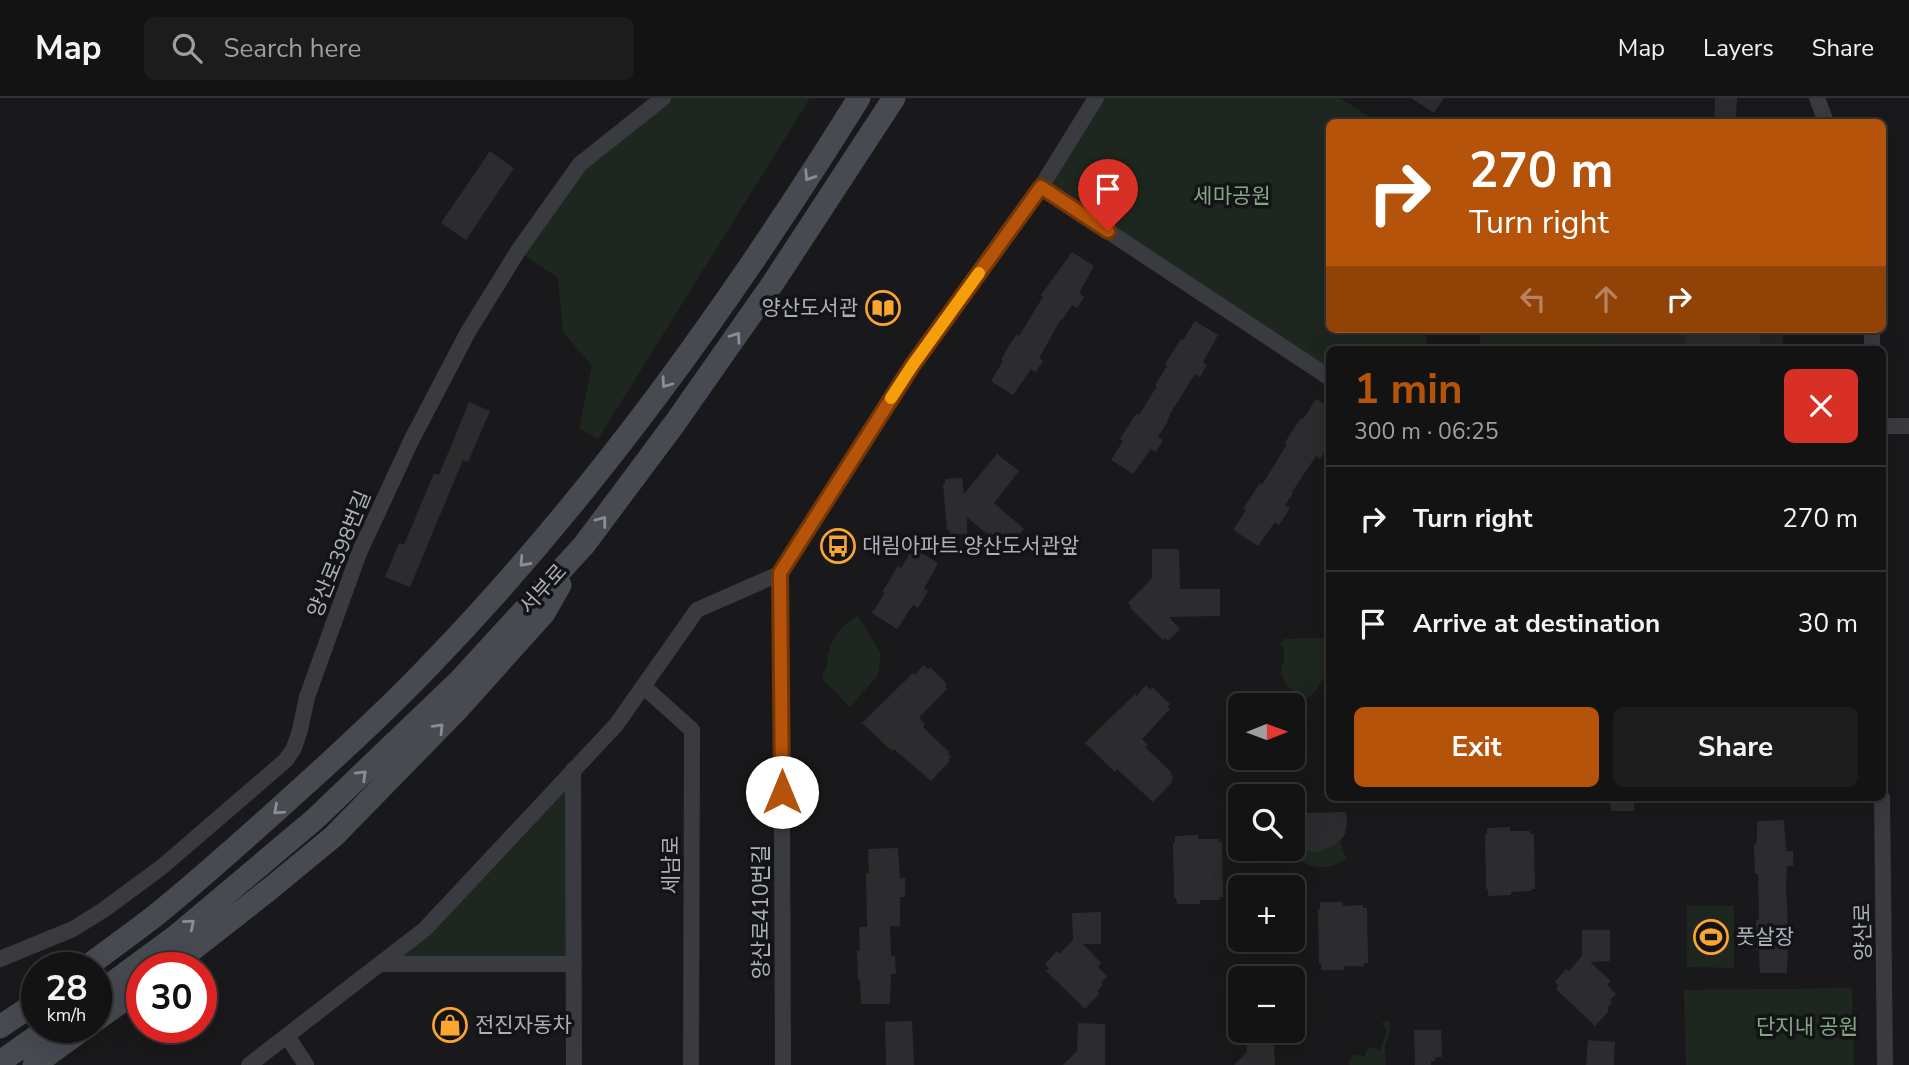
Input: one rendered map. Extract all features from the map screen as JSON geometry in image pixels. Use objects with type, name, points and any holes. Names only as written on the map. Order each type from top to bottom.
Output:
[{"type":"main road","points":[[831,143],[842,98]]},
{"type":"main road","name":"서부로","points":[[106,952],[165,907],[250,835],[343,751],[430,666],[527,558],[648,408],[756,259],[859,98]]},
{"type":"main road","name":"서부로","points":[[112,983],[176,936],[316,819],[460,680],[584,545],[675,423],[765,294],[894,98]]},
{"type":"main road","points":[[189,952],[271,888],[343,826],[457,710],[544,613],[584,545]]},
{"type":"main road","points":[[0,1027],[21,1013]]},
{"type":"main road","points":[[0,1062],[27,1043]]},
{"type":"main road","points":[[34,1065],[64,1043]]},
{"type":"street","name":"양산로398번길","points":[[0,959],[74,929],[105,909],[163,866],[286,760],[294,748],[307,697],[359,554],[412,439],[468,331],[518,251],[580,164],[663,98]]},
{"type":"street","points":[[249,1065],[425,929],[615,725],[696,610],[780,573],[912,366],[1041,187],[1096,98]]},
{"type":"street","points":[[1817,98],[1825,119]]},
{"type":"street","points":[[1041,187],[1326,375]]},
{"type":"street","points":[[1886,426],[1909,426]]},
{"type":"street","name":"양산로410번길","points":[[780,573],[783,1065]]},
{"type":"street","name":"세남로","points":[[643,686],[692,730],[691,1065]]},
{"type":"street","points":[[573,770],[574,1065]]},
{"type":"street","name":"양산로","points":[[1882,801],[1885,1065]]},
{"type":"street","points":[[380,964],[574,964]]},
{"type":"street","points":[[287,1036],[306,1065]]},
{"type":"shaded area","points":[[1480,333],[1783,333],[1783,346],[1480,346]]},
{"type":"green space","points":[[663,98],[810,98],[598,439],[579,428],[592,366],[563,332],[558,278],[518,251],[580,164]]},
{"type":"green space","name":"세마공원","points":[[1096,98],[1340,98],[1373,119],[1326,119],[1326,333],[1427,333],[1426,346],[1326,346],[1326,378],[1041,187]]},
{"type":"green space","points":[[1486,333],[1613,333],[1613,346],[1486,346]]},
{"type":"green space","points":[[858,616],[881,654],[878,675],[850,707],[825,683],[823,675],[833,639],[844,626]]},
{"type":"green space","points":[[1326,638],[1326,677],[1312,695],[1306,697],[1306,693],[1295,693],[1282,676],[1284,650],[1280,643],[1284,639]]},
{"type":"green space","points":[[573,770],[574,964],[380,964]]},
{"type":"green space","points":[[1340,841],[1346,859],[1338,864],[1322,867],[1302,861],[1305,861],[1305,851],[1327,848]]},
{"type":"green space","name":"풋살장","points":[[1687,906],[1734,906],[1734,968],[1687,967]]},
{"type":"green space","name":"단지내 공원","points":[[1852,988],[1854,1065],[1686,1065],[1684,990]]},
{"type":"green space","points":[[1389,1021],[1385,1065],[1349,1065],[1352,1057],[1365,1057],[1371,1047],[1380,1052],[1386,1034],[1382,1022]]},
{"type":"building","points":[[1411,98],[1444,98],[1434,113]]},
{"type":"building","points":[[1715,98],[1737,98],[1736,119],[1714,119]]},
{"type":"building","points":[[490,151],[514,168],[466,240],[441,223]]},
{"type":"building","points":[[1072,252],[1094,266],[1079,293],[1084,297],[1077,308],[1072,305],[1061,319],[1039,358],[1043,361],[1036,372],[1031,369],[1013,395],[991,381],[1010,344],[1017,334],[1019,336],[1043,297],[1041,295]]},
{"type":"building","points":[[1195,321],[1218,335],[1203,362],[1207,365],[1200,377],[1195,374],[1173,409],[1158,437],[1163,440],[1156,452],[1151,449],[1133,474],[1111,460],[1123,441],[1120,439],[1157,386],[1155,385],[1167,366],[1165,364]]},
{"type":"building","points":[[1686,333],[1760,333],[1760,346],[1686,346]]},
{"type":"building","points":[[1316,399],[1326,405],[1326,449],[1320,459],[1316,456],[1292,492],[1285,505],[1290,508],[1279,525],[1275,522],[1258,546],[1233,530],[1246,510],[1243,509],[1260,483],[1262,485],[1287,444],[1285,443],[1289,436],[1301,418],[1303,419]]},
{"type":"building","points":[[469,402],[490,411],[468,462],[463,460],[410,587],[385,577],[399,543],[404,545],[434,473],[439,475]]},
{"type":"building","points":[[997,454],[1019,471],[994,503],[1024,529],[1006,550],[967,517],[967,534],[950,534],[950,530],[947,530],[943,484],[945,479],[962,478],[964,494]]},
{"type":"building","points":[[913,548],[938,563],[924,589],[928,591],[918,608],[913,605],[897,629],[872,613],[898,566],[901,568]]},
{"type":"building","points":[[1152,549],[1179,549],[1180,589],[1220,589],[1220,616],[1169,617],[1180,629],[1168,641],[1165,638],[1163,640],[1130,608],[1128,603],[1152,578]]},
{"type":"building","points":[[923,665],[928,669],[930,667],[947,684],[947,689],[919,718],[925,724],[923,727],[951,757],[931,781],[894,749],[892,751],[862,723]]},
{"type":"building","points":[[1146,685],[1150,690],[1152,687],[1170,704],[1167,707],[1170,709],[1142,739],[1148,745],[1145,747],[1174,777],[1153,802],[1117,769],[1115,772],[1085,743]]},
{"type":"building","points":[[1610,801],[1634,801],[1634,811],[1611,811]]},
{"type":"building","points":[[1346,812],[1345,834],[1331,847],[1316,852],[1305,851],[1305,813]]},
{"type":"building","points":[[1784,820],[1786,851],[1793,851],[1793,866],[1787,866],[1786,884],[1788,927],[1794,927],[1794,941],[1788,942],[1787,973],[1760,973],[1759,950],[1756,950],[1756,920],[1759,920],[1754,844],[1757,843],[1757,821]]},
{"type":"building","points":[[1510,827],[1510,831],[1530,831],[1530,834],[1534,834],[1535,889],[1511,892],[1511,895],[1488,896],[1485,834],[1487,828]]},
{"type":"building","points":[[1198,835],[1198,839],[1219,839],[1219,842],[1222,842],[1223,897],[1220,897],[1220,900],[1200,900],[1200,904],[1177,904],[1174,898],[1175,836]]},
{"type":"building","points":[[898,848],[900,878],[905,878],[905,897],[900,897],[900,926],[890,926],[891,956],[895,956],[896,974],[891,974],[890,1004],[861,1004],[857,951],[860,951],[859,927],[867,927],[868,849]]},
{"type":"building","points":[[1320,902],[1343,902],[1343,906],[1363,905],[1363,908],[1367,908],[1368,963],[1364,963],[1364,966],[1344,966],[1344,970],[1321,970],[1318,909]]},
{"type":"building","points":[[1101,912],[1101,944],[1083,944],[1101,963],[1098,967],[1107,976],[1097,991],[1100,993],[1085,1009],[1046,971],[1049,968],[1045,964],[1073,940],[1072,913]]},
{"type":"building","points":[[1582,930],[1610,930],[1610,961],[1590,962],[1611,981],[1607,985],[1616,994],[1610,1000],[1612,1003],[1607,1008],[1609,1011],[1595,1026],[1556,989],[1558,986],[1555,982],[1582,956]]},
{"type":"building","points":[[912,1021],[914,1065],[886,1065],[885,1022]]},
{"type":"building","points":[[1078,1023],[1105,1024],[1105,1065],[1063,1065],[1077,1051]]},
{"type":"building","points":[[1414,1030],[1441,1030],[1442,1057],[1435,1057],[1431,1065],[1415,1065]]},
{"type":"building","points":[[1588,1040],[1615,1042],[1614,1065],[1586,1065]]},
{"type":"building","points":[[1247,1043],[1274,1043],[1275,1065],[1234,1065],[1247,1052]]},
{"type":"slow traffic","points":[[891,398],[979,273]]},
{"type":"place","name":"양산도서관","points":[[883,308]]},
{"type":"place","name":"대림아파트.양산도서관앞","points":[[838,546]]},
{"type":"place","name":"풋살장","points":[[1711,937]]},
{"type":"place","name":"전진자동차","points":[[450,1025]]},
{"type":"route","points":[[782,792],[780,573],[912,366],[1041,187],[1108,231]]}]
